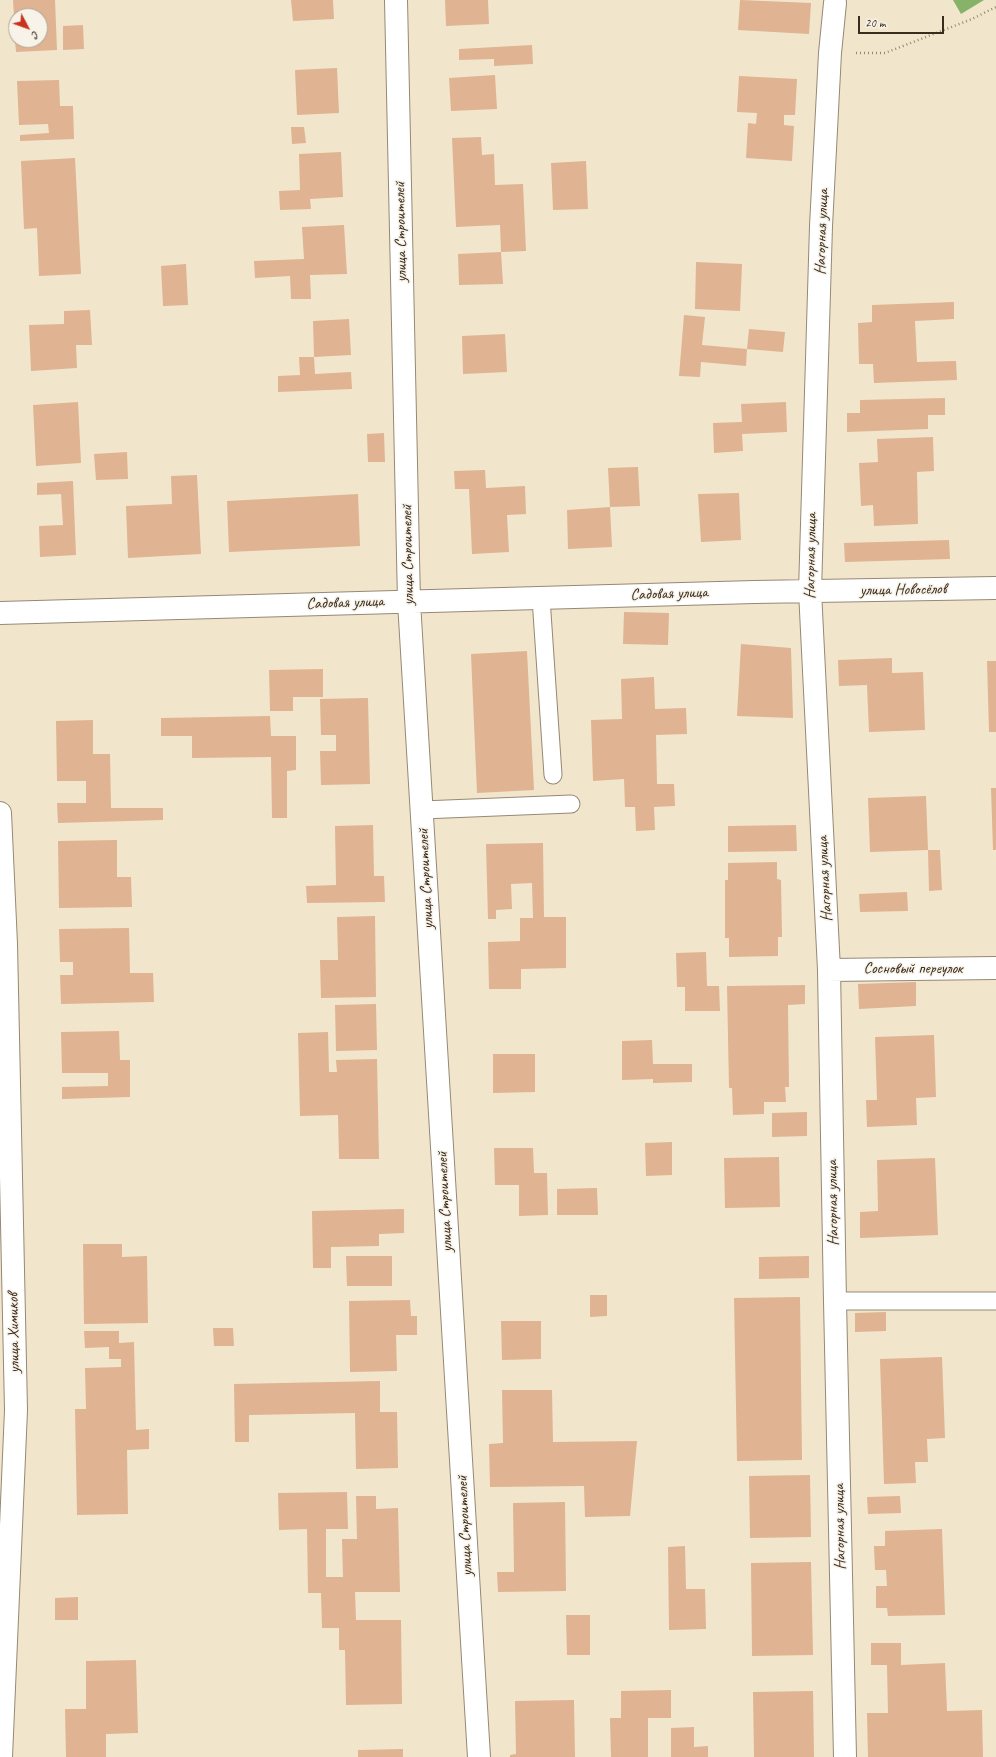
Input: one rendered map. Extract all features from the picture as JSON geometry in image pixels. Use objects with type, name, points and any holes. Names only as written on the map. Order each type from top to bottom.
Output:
[{"type":"street","name":"улица Строителей","points":[[396,0],[409,602],[479,1757]]},
{"type":"street","name":"Нагорная улица","points":[[835,2],[830,53],[821,234],[810,590],[829,970],[834,1301],[845,1757]]},
{"type":"street","name":"улица Новосёлов","points":[[810,590],[996,588]]},
{"type":"street","name":"Садовая улица","points":[[0,613],[810,590]]},
{"type":"street","name":"улица Химиков","points":[[0,813],[6,944],[16,1410],[1,1757]]},
{"type":"street","name":"Сосновый переулок","points":[[829,970],[996,968]]},
{"type":"lane","points":[[541,598],[552,775]]},
{"type":"lane","points":[[422,810],[571,804]]},
{"type":"lane","points":[[834,1301],[996,1301]]},
{"type":"path","points":[[830,53],[885,53],[972,19],[996,7]]},
{"type":"green space","points":[[953,0],[984,0],[961,14]]},
{"type":"building","points":[[13,0],[55,0],[57,50],[16,52],[16,48],[48,48],[48,8],[14,8]]},
{"type":"building","points":[[291,0],[333,0],[334,19],[293,21]]},
{"type":"building","points":[[445,0],[488,0],[489,24],[446,26]]},
{"type":"building","points":[[740,0],[811,3],[809,34],[738,30]]},
{"type":"building","points":[[83,25],[84,49],[63,50],[63,26]]},
{"type":"building","points":[[532,45],[533,64],[494,66],[494,59],[459,60],[459,49]]},
{"type":"building","points":[[337,68],[339,113],[297,115],[295,70]]},
{"type":"building","points":[[495,75],[497,109],[451,111],[449,78]]},
{"type":"building","points":[[739,76],[797,79],[795,115],[784,115],[784,125],[794,126],[792,161],[746,158],[748,123],[756,124],[757,113],[737,112]]},
{"type":"building","points":[[59,80],[60,106],[73,106],[74,139],[20,141],[20,135],[49,133],[48,124],[19,125],[17,81]]},
{"type":"building","points":[[291,127],[304,127],[306,143],[292,144]]},
{"type":"building","points":[[481,137],[482,155],[494,154],[495,185],[523,184],[526,251],[501,252],[500,225],[456,227],[452,138]]},
{"type":"building","points":[[341,152],[343,197],[310,199],[311,209],[280,210],[279,191],[300,190],[299,154]]},
{"type":"building","points":[[75,158],[81,274],[39,276],[37,228],[24,229],[21,161]]},
{"type":"building","points":[[586,161],[588,209],[553,210],[551,163]]},
{"type":"building","points":[[344,225],[347,274],[310,275],[311,299],[291,299],[290,276],[255,278],[254,261],[304,259],[302,227]]},
{"type":"building","points":[[501,252],[503,284],[459,285],[458,254]]},
{"type":"building","points":[[696,262],[742,264],[740,311],[695,309]]},
{"type":"building","points":[[186,264],[188,305],[163,306],[161,266]]},
{"type":"building","points":[[954,302],[954,319],[915,321],[917,362],[956,361],[957,380],[874,383],[873,364],[859,364],[858,323],[872,322],[872,305]]},
{"type":"building","points":[[90,310],[92,345],[76,345],[77,368],[31,371],[29,325],[64,324],[64,311]]},
{"type":"building","points":[[684,315],[705,317],[702,345],[747,349],[746,366],[701,362],[700,377],[679,376]]},
{"type":"building","points":[[349,319],[351,355],[314,357],[313,321]]},
{"type":"building","points":[[749,329],[785,332],[783,352],[747,349]]},
{"type":"building","points":[[505,334],[507,372],[463,374],[462,336]]},
{"type":"building","points":[[299,357],[314,357],[315,374],[351,372],[352,389],[278,392],[278,376],[300,375]]},
{"type":"building","points":[[945,398],[945,415],[928,415],[928,429],[847,432],[847,413],[860,413],[860,400]]},
{"type":"building","points":[[78,402],[81,463],[36,466],[33,405]]},
{"type":"building","points":[[786,402],[787,432],[742,434],[743,451],[714,453],[713,423],[742,422],[741,404]]},
{"type":"building","points":[[384,433],[385,462],[368,462],[367,434]]},
{"type":"building","points":[[933,437],[934,471],[917,472],[918,524],[874,526],[873,505],[861,506],[859,463],[878,462],[877,439]]},
{"type":"building","points":[[127,452],[128,479],[96,480],[94,454]]},
{"type":"building","points":[[638,467],[640,506],[610,507],[608,468]]},
{"type":"building","points":[[485,470],[486,488],[525,486],[526,514],[507,515],[509,552],[472,554],[469,489],[455,489],[454,471]]},
{"type":"building","points":[[197,475],[201,554],[128,558],[126,506],[172,504],[171,476]]},
{"type":"building","points":[[73,481],[76,555],[40,557],[39,526],[63,525],[61,494],[37,495],[37,483]]},
{"type":"building","points":[[739,493],[741,540],[701,542],[698,494]]},
{"type":"building","points":[[358,494],[360,546],[229,552],[227,501]]},
{"type":"building","points":[[610,507],[612,547],[568,549],[567,510]]},
{"type":"building","points":[[949,540],[950,559],[845,562],[844,543]]},
{"type":"building","points":[[624,612],[669,613],[668,645],[623,644]]},
{"type":"building","points":[[741,644],[791,648],[793,718],[737,716]]},
{"type":"building","points":[[527,651],[534,790],[477,793],[471,654]]},
{"type":"building","points":[[892,658],[892,673],[923,672],[925,730],[869,732],[867,685],[839,686],[838,660]]},
{"type":"building","points":[[987,661],[996,661],[996,732],[989,732]]},
{"type":"building","points":[[323,669],[323,697],[293,697],[293,711],[270,711],[269,670]]},
{"type":"building","points":[[654,677],[655,709],[686,708],[687,734],[656,735],[657,784],[674,784],[675,806],[654,807],[655,830],[636,831],[635,807],[625,807],[624,779],[593,781],[591,720],[622,719],[621,679]]},
{"type":"building","points":[[368,698],[370,784],[321,785],[320,751],[336,751],[336,735],[321,735],[320,699]]},
{"type":"building","points":[[270,716],[271,736],[296,736],[296,770],[287,771],[287,818],[272,818],[271,757],[192,758],[192,736],[161,736],[161,718]]},
{"type":"building","points":[[93,720],[93,754],[110,754],[111,808],[163,808],[163,820],[58,823],[57,803],[86,803],[86,781],[57,781],[56,721]]},
{"type":"building","points":[[991,788],[996,788],[996,850],[993,850]]},
{"type":"building","points":[[926,796],[928,850],[870,852],[868,798]]},
{"type":"building","points":[[373,825],[374,876],[384,876],[385,902],[307,903],[306,886],[336,885],[335,826]]},
{"type":"building","points":[[796,825],[797,851],[728,852],[728,826]]},
{"type":"building","points":[[117,840],[117,877],[131,877],[132,907],[59,908],[58,841]]},
{"type":"building","points":[[543,843],[544,917],[566,917],[566,968],[521,969],[521,989],[489,989],[488,942],[520,941],[520,918],[533,918],[532,883],[511,884],[512,909],[496,910],[496,919],[488,919],[486,844]]},
{"type":"building","points":[[928,850],[940,850],[942,890],[929,891]]},
{"type":"building","points":[[777,862],[777,879],[781,880],[782,937],[778,937],[778,956],[729,957],[729,938],[725,938],[725,880],[728,880],[728,863]]},
{"type":"building","points":[[907,892],[908,911],[860,912],[859,894]]},
{"type":"building","points":[[375,916],[376,997],[321,998],[320,960],[338,960],[337,917]]},
{"type":"building","points":[[129,928],[130,973],[153,973],[154,1002],[61,1004],[60,975],[73,975],[73,962],[60,962],[59,929]]},
{"type":"building","points":[[706,952],[707,986],[719,986],[720,1011],[685,1011],[685,987],[677,987],[676,953]]},
{"type":"building","points":[[916,982],[916,1006],[859,1009],[858,984]]},
{"type":"building","points":[[805,985],[805,1004],[788,1005],[789,1087],[785,1087],[786,1102],[764,1102],[764,1114],[733,1115],[732,1088],[729,1088],[727,986]]},
{"type":"building","points":[[376,1004],[377,1050],[336,1051],[335,1005]]},
{"type":"building","points":[[119,1031],[120,1060],[130,1060],[130,1097],[62,1099],[62,1087],[108,1086],[108,1073],[62,1073],[61,1032]]},
{"type":"building","points":[[328,1032],[329,1072],[337,1072],[336,1060],[377,1059],[379,1159],[339,1159],[338,1115],[300,1116],[298,1033]]},
{"type":"building","points":[[934,1035],[936,1097],[916,1098],[917,1125],[867,1127],[866,1100],[877,1100],[875,1037]]},
{"type":"building","points":[[652,1040],[653,1064],[692,1064],[692,1082],[653,1083],[653,1079],[622,1080],[622,1041]]},
{"type":"building","points":[[493,1054],[535,1054],[535,1092],[493,1093]]},
{"type":"building","points":[[807,1112],[807,1136],[772,1137],[772,1113]]},
{"type":"building","points":[[672,1142],[672,1175],[646,1176],[645,1143]]},
{"type":"building","points":[[494,1148],[533,1148],[534,1173],[547,1173],[548,1215],[519,1216],[519,1185],[495,1185]]},
{"type":"building","points":[[779,1157],[780,1207],[725,1208],[724,1158]]},
{"type":"building","points":[[935,1158],[938,1235],[860,1238],[860,1212],[878,1211],[877,1160]]},
{"type":"building","points":[[597,1188],[598,1215],[557,1215],[557,1189]]},
{"type":"building","points":[[404,1209],[404,1233],[379,1234],[379,1246],[331,1247],[331,1268],[313,1268],[312,1211]]},
{"type":"building","points":[[83,1244],[122,1244],[122,1257],[147,1256],[148,1323],[84,1324]]},
{"type":"building","points":[[346,1256],[392,1256],[392,1286],[347,1286]]},
{"type":"building","points":[[809,1256],[809,1278],[759,1279],[759,1257]]},
{"type":"building","points":[[590,1295],[607,1295],[607,1316],[590,1317]]},
{"type":"building","points":[[800,1297],[802,1460],[737,1461],[734,1298]]},
{"type":"building","points":[[410,1300],[411,1316],[417,1316],[417,1335],[396,1335],[397,1371],[350,1372],[349,1301]]},
{"type":"building","points":[[886,1312],[886,1331],[855,1332],[855,1313]]},
{"type":"building","points":[[501,1321],[541,1321],[541,1359],[502,1360]]},
{"type":"building","points":[[213,1328],[233,1328],[234,1346],[214,1346]]},
{"type":"building","points":[[84,1331],[119,1331],[119,1343],[134,1342],[136,1430],[149,1429],[149,1449],[127,1450],[128,1514],[77,1515],[75,1409],[86,1409],[85,1368],[121,1367],[121,1359],[109,1359],[109,1347],[85,1348]]},
{"type":"building","points":[[942,1357],[945,1438],[927,1439],[928,1462],[915,1462],[916,1483],[884,1484],[880,1359]]},
{"type":"building","points":[[380,1381],[380,1412],[397,1412],[398,1468],[356,1469],[355,1413],[249,1415],[249,1442],[235,1442],[234,1384]]},
{"type":"building","points":[[502,1390],[552,1390],[553,1442],[637,1441],[630,1516],[585,1517],[584,1486],[490,1487],[489,1444],[503,1443]]},
{"type":"building","points":[[810,1475],[811,1537],[750,1538],[749,1476]]},
{"type":"building","points":[[347,1492],[348,1529],[326,1529],[326,1577],[343,1577],[342,1539],[357,1539],[356,1496],[376,1496],[376,1509],[398,1508],[400,1592],[355,1592],[356,1620],[401,1620],[402,1704],[346,1705],[345,1650],[339,1650],[339,1628],[322,1628],[321,1593],[308,1593],[307,1529],[279,1530],[278,1493]]},
{"type":"building","points":[[900,1496],[901,1513],[868,1514],[867,1497]]},
{"type":"building","points":[[565,1502],[566,1591],[498,1592],[497,1572],[514,1572],[513,1503]]},
{"type":"building","points":[[942,1529],[945,1615],[888,1616],[887,1608],[876,1608],[876,1586],[887,1586],[886,1570],[875,1570],[874,1546],[885,1546],[885,1531]]},
{"type":"building","points":[[685,1546],[686,1589],[705,1589],[706,1629],[669,1630],[668,1547]]},
{"type":"building","points":[[811,1562],[813,1655],[752,1656],[751,1563]]},
{"type":"building","points":[[78,1597],[78,1620],[55,1620],[55,1598]]},
{"type":"building","points":[[566,1615],[590,1615],[590,1655],[567,1655]]},
{"type":"building","points":[[871,1643],[901,1643],[901,1665],[945,1663],[947,1711],[982,1710],[983,1757],[868,1757],[867,1713],[888,1713],[887,1665],[871,1665]]},
{"type":"building","points":[[136,1660],[138,1733],[106,1734],[106,1757],[66,1757],[65,1709],[86,1709],[86,1661]]},
{"type":"building","points":[[671,1690],[671,1718],[648,1718],[648,1757],[611,1757],[610,1718],[621,1718],[621,1691]]},
{"type":"building","points":[[813,1691],[814,1757],[754,1757],[753,1692]]},
{"type":"building","points":[[574,1700],[575,1757],[510,1757],[510,1755],[516,1754],[515,1701]]},
{"type":"building","points":[[694,1727],[694,1747],[708,1746],[708,1757],[671,1757],[671,1728]]},
{"type":"building","points":[[403,1749],[403,1757],[358,1757],[358,1750]]}]
